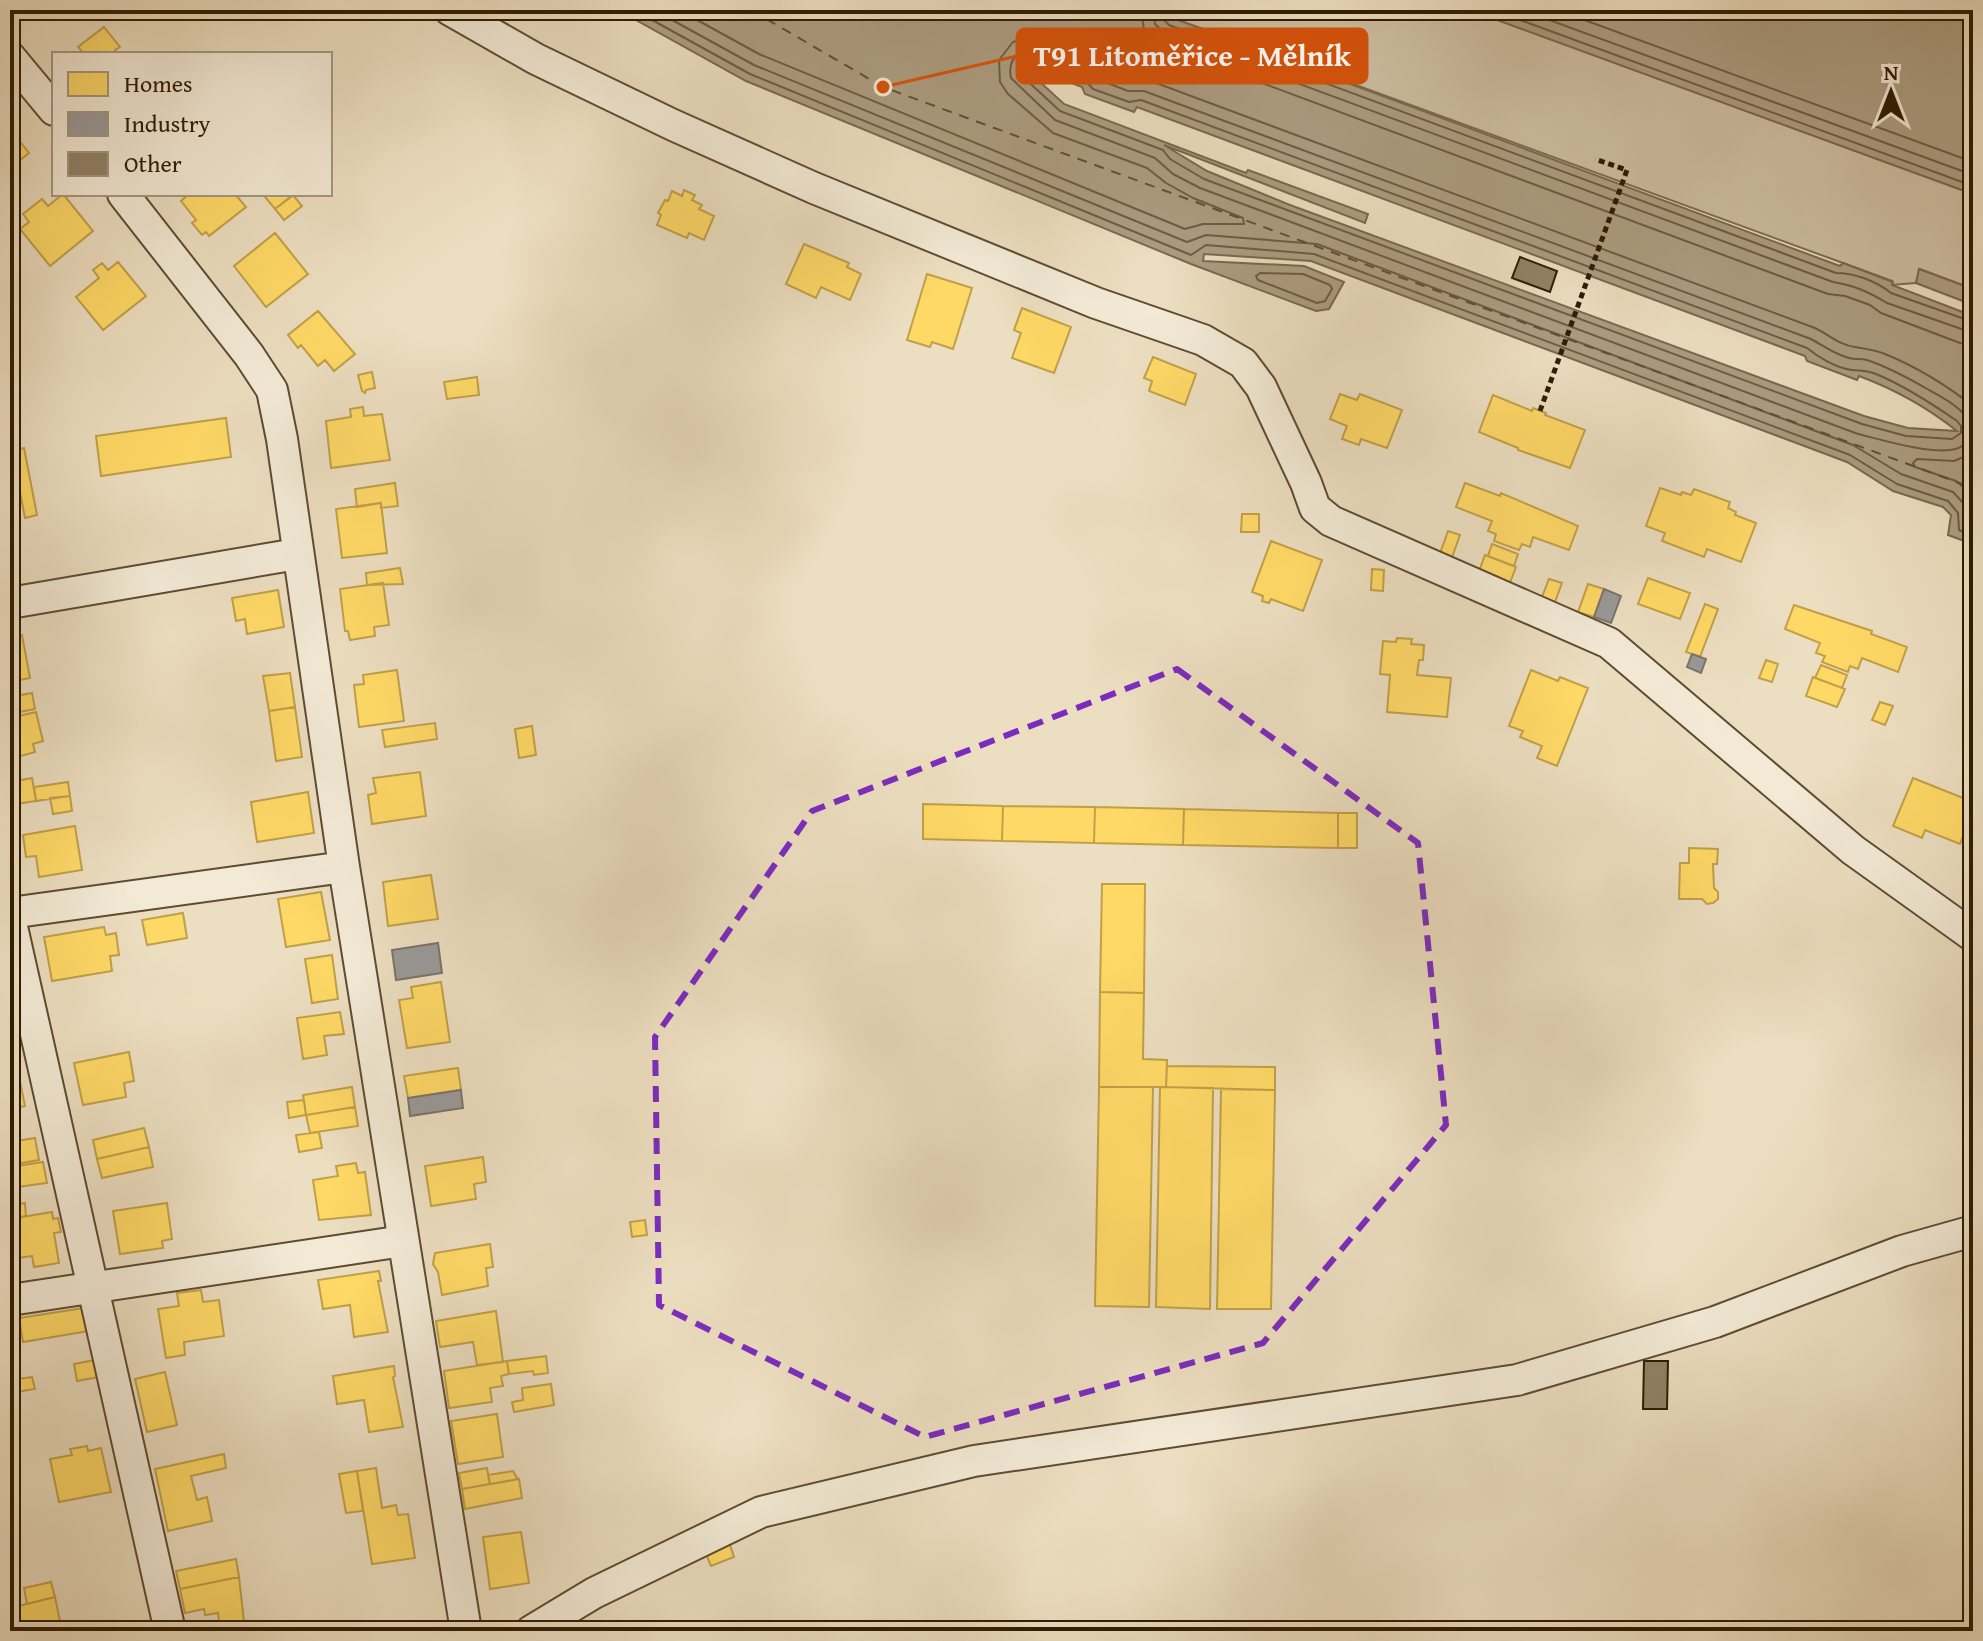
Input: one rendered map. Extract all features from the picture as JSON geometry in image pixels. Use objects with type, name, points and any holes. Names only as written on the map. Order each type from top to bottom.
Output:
[{"type":"street","points":[[450,10],[536,59],[800,182],[1096,303],[1203,340],[1243,363],[1272,408],[1315,508],[1331,521],[1609,643],[1853,850],[1973,936]]},
{"type":"street","points":[[10,57],[52,108]]},
{"type":"street","points":[[125,196],[220,317],[272,390],[282,439],[344,867],[466,1631]]},
{"type":"street","points":[[10,603],[297,554]]},
{"type":"street","points":[[170,1631],[10,916],[344,867]]},
{"type":"street","points":[[531,1631],[594,1593],[761,1512],[974,1461],[1517,1380],[1715,1322],[1902,1251],[1973,1231]]},
{"type":"street","points":[[10,1300],[403,1241]]},
{"type":"path","points":[[1540,411],[1627,170],[1595,159]]},
{"type":"highlighted area","points":[[1177,669],[1418,843],[1446,1125],[1263,1343],[925,1437],[659,1305],[655,1037],[812,811]]},
{"type":"shaded area","points":[[1168,10],[1470,10],[1973,194],[1973,289],[1920,269],[1916,283],[1891,285],[1892,281],[1170,17],[1171,11]]},
{"type":"water","points":[[618,10],[1168,10],[1171,11],[1170,17],[1840,266],[1843,263],[1973,316],[1973,544],[1948,535],[1951,515],[1943,507],[1893,491],[1847,462],[1311,261],[1204,254],[1203,261],[1304,266],[1344,282],[1329,309],[1316,311],[1191,264],[746,81]],"holes":[[[1031,67],[1082,87],[1085,94],[1134,112],[1137,107],[1805,356],[1807,361],[1857,380],[1859,376],[1910,400],[1957,431],[1908,428],[1864,416],[1290,205],[1207,171],[1164,145],[1365,223],[1368,214],[1248,170],[1246,173],[1064,104],[1028,71]]]},
{"type":"water","points":[[1470,10],[1973,10],[1973,194],[1970,193]]},
{"type":"water","points":[[1919,269],[1973,289],[1973,305],[1916,283]]},
{"type":"building: Homes","points":[[104,27],[120,47],[116,52],[82,52],[78,47]]},
{"type":"building: Homes","points":[[10,129],[29,153],[10,168]]},
{"type":"building: Homes","points":[[684,190],[695,195],[692,200],[702,205],[699,209],[714,216],[704,240],[689,233],[687,238],[657,225],[661,215],[658,213],[665,200],[668,201],[672,191],[682,196]]},
{"type":"building: Homes","points":[[65,196],[93,231],[50,266],[20,229],[29,222],[23,214],[42,199],[48,206]]},
{"type":"building: Homes","points":[[187,196],[237,196],[246,207],[209,236],[206,232],[202,235],[192,223],[196,220],[181,201]]},
{"type":"building: Homes","points":[[266,196],[292,196],[275,209]]},
{"type":"building: Homes","points":[[292,196],[302,206],[284,220],[275,209]]},
{"type":"building: Homes","points":[[275,233],[308,274],[266,307],[234,266]]},
{"type":"building: Homes","points":[[804,244],[849,263],[847,267],[861,274],[850,300],[821,287],[816,298],[786,284]]},
{"type":"building: Homes","points":[[118,262],[146,296],[103,330],[76,297],[99,278],[93,270],[102,263],[108,270]]},
{"type":"building: Homes","points":[[927,274],[972,288],[953,349],[932,342],[930,347],[907,340]]},
{"type":"building: Homes","points":[[1022,308],[1071,327],[1054,373],[1012,358],[1021,333],[1014,330]]},
{"type":"building: Homes","points":[[318,311],[355,354],[334,371],[325,360],[318,366],[288,335]]},
{"type":"building: Homes","points":[[1153,357],[1196,374],[1185,405],[1149,391],[1152,381],[1144,378]]},
{"type":"building: Homes","points":[[372,372],[375,388],[365,393],[358,375]]},
{"type":"building: Homes","points":[[477,377],[479,395],[447,399],[444,382]]},
{"type":"building: Homes","points":[[1340,394],[1357,400],[1360,394],[1402,410],[1387,448],[1361,439],[1359,445],[1342,439],[1347,426],[1330,419]]},
{"type":"building: Homes","points":[[1493,395],[1585,430],[1570,468],[1479,432]]},
{"type":"building: Homes","points":[[363,407],[364,416],[382,414],[390,460],[331,468],[326,421],[351,417],[350,409]]},
{"type":"building: Homes","points":[[226,418],[231,457],[101,476],[96,436]]},
{"type":"building: Homes","points":[[24,448],[37,515],[25,518],[12,451]]},
{"type":"building: Homes","points":[[395,483],[398,506],[381,508],[381,503],[357,507],[355,489]]},
{"type":"building: Homes","points":[[1465,483],[1500,496],[1501,493],[1578,526],[1569,550],[1533,537],[1530,547],[1522,544],[1519,550],[1494,541],[1496,534],[1488,531],[1492,521],[1456,507]]},
{"type":"building: Homes","points":[[1660,488],[1681,495],[1682,492],[1691,495],[1694,489],[1730,502],[1728,508],[1736,512],[1735,515],[1756,523],[1741,562],[1707,549],[1704,557],[1662,541],[1665,533],[1646,526]]},
{"type":"building: Homes","points":[[381,503],[387,553],[342,558],[336,509]]},
{"type":"building: Homes","points":[[1242,514],[1259,514],[1259,532],[1241,532]]},
{"type":"building: Homes","points":[[1448,531],[1460,535],[1450,563],[1438,559]]},
{"type":"building: Homes","points":[[1271,541],[1322,560],[1303,611],[1271,599],[1269,603],[1262,601],[1263,596],[1252,592]]},
{"type":"building: Homes","points":[[1492,544],[1518,554],[1514,566],[1488,556]]},
{"type":"building: Homes","points":[[1485,555],[1516,567],[1509,585],[1478,574]]},
{"type":"building: Homes","points":[[400,568],[403,584],[367,585],[366,573]]},
{"type":"building: Homes","points":[[1372,569],[1384,570],[1383,591],[1371,590]]},
{"type":"building: Homes","points":[[1648,578],[1690,593],[1680,619],[1638,604]]},
{"type":"building: Homes","points":[[1549,579],[1562,583],[1555,602],[1542,597]]},
{"type":"building: Homes","points":[[383,583],[389,625],[374,627],[375,636],[350,640],[348,631],[345,631],[340,589]]},
{"type":"building: Homes","points":[[1588,584],[1604,589],[1594,617],[1578,612]]},
{"type":"building: Homes","points":[[278,590],[284,627],[247,634],[245,619],[236,621],[232,598]]},
{"type":"building: Homes","points":[[1705,604],[1718,609],[1700,657],[1686,652]]},
{"type":"building: Homes","points":[[1794,605],[1872,631],[1871,634],[1907,647],[1898,672],[1862,658],[1858,669],[1850,666],[1848,672],[1822,662],[1825,656],[1816,653],[1820,643],[1785,629]]},
{"type":"building: Homes","points":[[22,635],[30,678],[10,682],[10,637]]},
{"type":"building: Homes","points":[[1397,638],[1412,639],[1411,644],[1424,645],[1423,660],[1419,660],[1417,675],[1451,678],[1447,717],[1387,712],[1390,675],[1380,674],[1383,641],[1396,642]]},
{"type":"building: Homes","points":[[1766,660],[1778,664],[1772,682],[1759,678]]},
{"type":"building: Homes","points":[[1821,665],[1847,675],[1842,688],[1815,678]]},
{"type":"building: Homes","points":[[397,670],[404,721],[359,727],[354,685],[364,684],[363,675]]},
{"type":"building: Homes","points":[[1531,670],[1588,688],[1557,766],[1537,758],[1542,746],[1520,737],[1523,731],[1509,726]]},
{"type":"building: Homes","points":[[290,673],[295,707],[269,711],[263,676]]},
{"type":"building: Homes","points":[[1813,677],[1845,689],[1837,707],[1806,696]]},
{"type":"building: Homes","points":[[32,693],[35,709],[10,714],[10,697]]},
{"type":"building: Homes","points":[[1880,702],[1893,706],[1885,725],[1872,720]]},
{"type":"building: Homes","points":[[295,707],[302,757],[276,761],[269,711]]},
{"type":"building: Homes","points":[[36,712],[43,741],[33,744],[35,752],[10,759],[10,718]]},
{"type":"building: Homes","points":[[435,723],[437,739],[385,747],[382,730]]},
{"type":"building: Homes","points":[[532,726],[536,755],[519,758],[515,729]]},
{"type":"building: Homes","points":[[420,772],[426,816],[372,824],[368,795],[376,793],[373,778]]},
{"type":"building: Homes","points":[[32,778],[36,801],[16,804],[11,782]]},
{"type":"building: Homes","points":[[1913,778],[1973,802],[1973,812],[1960,844],[1925,830],[1922,838],[1893,826]]},
{"type":"building: Homes","points":[[68,782],[70,796],[36,801],[34,787]]},
{"type":"building: Homes","points":[[308,792],[314,833],[257,842],[251,802]]},
{"type":"building: Homes","points":[[70,796],[72,811],[53,814],[50,798]]},
{"type":"building: Homes","points":[[923,804],[1003,806],[1002,841],[923,839]]},
{"type":"building: Homes","points":[[1003,806],[1095,807],[1094,843],[1002,841]]},
{"type":"building: Homes","points":[[1095,807],[1184,809],[1183,845],[1094,843]]},
{"type":"building: Homes","points":[[1184,809],[1338,813],[1338,848],[1183,845]]},
{"type":"building: Homes","points":[[1338,813],[1357,813],[1357,848],[1338,848]]},
{"type":"building: Homes","points":[[75,826],[82,870],[39,877],[36,856],[26,857],[23,835]]},
{"type":"building: Homes","points":[[1689,848],[1718,849],[1717,864],[1713,864],[1714,888],[1718,899],[1713,903],[1707,904],[1702,899],[1679,899],[1680,863],[1689,863]]},
{"type":"building: Homes","points":[[431,875],[438,919],[388,926],[383,882]]},
{"type":"building: Homes","points":[[1102,884],[1145,884],[1144,993],[1100,992]]},
{"type":"building: Homes","points":[[321,892],[330,940],[286,947],[278,899]]},
{"type":"building: Homes","points":[[183,913],[187,938],[147,945],[142,920]]},
{"type":"building: Homes","points":[[104,927],[106,935],[116,933],[119,955],[110,956],[112,971],[52,981],[44,937]]},
{"type":"building: Homes","points":[[332,955],[338,999],[312,1003],[305,959]]},
{"type":"building: Homes","points":[[441,982],[450,1042],[407,1048],[399,1000],[413,998],[411,987]]},
{"type":"building: Homes","points":[[1100,992],[1144,993],[1143,1059],[1167,1060],[1166,1087],[1099,1087]]},
{"type":"building: Homes","points":[[340,1012],[344,1034],[324,1036],[327,1055],[303,1059],[297,1018]]},
{"type":"building: Homes","points":[[129,1052],[134,1081],[124,1083],[126,1097],[83,1105],[74,1063]]},
{"type":"building: Homes","points":[[1167,1066],[1275,1067],[1275,1090],[1166,1087]]},
{"type":"building: Homes","points":[[17,1067],[25,1106],[12,1109],[14,1119],[10,1120],[10,1068]]},
{"type":"building: Homes","points":[[458,1068],[461,1090],[408,1098],[404,1076]]},
{"type":"building: Homes","points":[[352,1087],[355,1107],[306,1115],[303,1095]]},
{"type":"building: Homes","points":[[1099,1087],[1153,1087],[1149,1307],[1095,1306]]},
{"type":"building: Homes","points":[[1160,1087],[1213,1088],[1210,1309],[1156,1307]]},
{"type":"building: Homes","points":[[1221,1089],[1275,1090],[1271,1309],[1217,1309]]},
{"type":"building: Homes","points":[[304,1100],[306,1115],[289,1118],[287,1102]]},
{"type":"building: Homes","points":[[355,1107],[358,1126],[310,1133],[306,1115]]},
{"type":"building: Homes","points":[[144,1128],[149,1147],[97,1159],[93,1140]]},
{"type":"building: Homes","points":[[319,1132],[322,1148],[299,1152],[296,1135]]},
{"type":"building: Homes","points":[[35,1138],[39,1160],[10,1165],[10,1142]]},
{"type":"building: Homes","points":[[149,1147],[153,1167],[102,1178],[97,1159]]},
{"type":"building: Homes","points":[[483,1157],[486,1182],[474,1184],[476,1199],[431,1206],[425,1166]]},
{"type":"building: Homes","points":[[43,1162],[47,1183],[10,1188],[10,1167]]},
{"type":"building: Homes","points":[[356,1163],[358,1173],[365,1172],[371,1215],[319,1220],[313,1180],[338,1176],[336,1166]]},
{"type":"building: Homes","points":[[25,1203],[26,1216],[10,1219],[10,1206]]},
{"type":"building: Homes","points":[[167,1203],[172,1239],[162,1241],[163,1248],[120,1254],[113,1211]]},
{"type":"building: Homes","points":[[52,1212],[53,1219],[58,1218],[61,1232],[54,1233],[59,1263],[34,1267],[32,1256],[10,1259],[10,1219]]},
{"type":"building: Homes","points":[[645,1220],[647,1235],[632,1237],[630,1222]]},
{"type":"building: Homes","points":[[490,1244],[493,1267],[486,1268],[488,1286],[442,1295],[438,1272],[433,1264],[435,1253]]},
{"type":"building: Homes","points":[[379,1271],[381,1281],[378,1281],[388,1332],[354,1337],[350,1305],[323,1309],[318,1280]]},
{"type":"building: Homes","points":[[201,1290],[203,1302],[219,1300],[224,1336],[184,1342],[185,1355],[166,1358],[158,1309],[179,1306],[177,1293]]},
{"type":"building: Homes","points":[[84,1308],[89,1331],[23,1342],[19,1318]]},
{"type":"building: Homes","points":[[496,1311],[503,1362],[477,1365],[473,1342],[440,1347],[436,1321]]},
{"type":"building: Homes","points":[[546,1356],[548,1373],[509,1374],[507,1361]]},
{"type":"building: Homes","points":[[95,1360],[99,1377],[77,1381],[74,1364]]},
{"type":"building: Homes","points":[[13,1361],[18,1379],[32,1377],[35,1389],[10,1393],[10,1362]]},
{"type":"building: Homes","points":[[507,1361],[509,1374],[501,1376],[503,1386],[490,1388],[492,1402],[449,1408],[444,1371]]},
{"type":"building: Homes","points":[[394,1366],[393,1377],[403,1427],[369,1432],[364,1400],[337,1404],[333,1376]]},
{"type":"building: Homes","points":[[165,1372],[177,1425],[147,1432],[135,1379]]},
{"type":"building: Homes","points":[[551,1384],[554,1405],[514,1412],[512,1402],[523,1400],[522,1388]]},
{"type":"building: Homes","points":[[497,1414],[503,1457],[458,1464],[451,1421]]},
{"type":"building: Homes","points":[[87,1446],[88,1451],[101,1448],[111,1492],[59,1502],[50,1459],[72,1455],[70,1449]]},
{"type":"building: Homes","points":[[224,1454],[226,1468],[191,1476],[197,1500],[207,1497],[212,1521],[168,1531],[155,1469]]},
{"type":"building: Homes","points":[[376,1468],[382,1508],[396,1505],[398,1515],[408,1514],[415,1558],[372,1564],[357,1471]]},
{"type":"building: Homes","points":[[487,1468],[490,1484],[462,1489],[459,1473]]},
{"type":"building: Homes","points":[[357,1471],[363,1511],[346,1513],[339,1474]]},
{"type":"building: Homes","points":[[513,1471],[517,1478],[514,1480],[490,1484],[488,1475]]},
{"type":"building: Homes","points":[[519,1479],[522,1498],[465,1509],[462,1489]]},
{"type":"building: Homes","points":[[521,1532],[529,1583],[490,1589],[483,1537]]},
{"type":"building: Homes","points":[[729,1542],[734,1557],[711,1566],[705,1551]]},
{"type":"building: Homes","points":[[236,1559],[239,1577],[180,1589],[176,1571]]},
{"type":"building: Homes","points":[[239,1577],[245,1631],[220,1631],[218,1613],[205,1615],[204,1609],[185,1613],[180,1589]]},
{"type":"building: Homes","points":[[51,1582],[55,1597],[27,1604],[24,1588]]},
{"type":"building: Homes","points":[[55,1597],[62,1631],[10,1631],[10,1608]]},
{"type":"building: Industry","points":[[1604,589],[1621,596],[1611,623],[1594,617]]},
{"type":"building: Industry","points":[[1692,654],[1706,659],[1701,673],[1687,667]]},
{"type":"building: Industry","points":[[438,943],[442,973],[396,980],[392,950]]},
{"type":"building: Industry","points":[[461,1090],[463,1108],[410,1116],[408,1098]]},
{"type":"building: Other","points":[[1520,257],[1557,271],[1550,292],[1512,278]]},
{"type":"building: Other","points":[[1644,1361],[1668,1361],[1667,1409],[1643,1409]]},
{"type":"ferry route","points":[[751,10],[883,87],[1973,488]]},
{"type":"place","name":"T91 Litoměřice - Mělník","points":[[883,87]]}]
